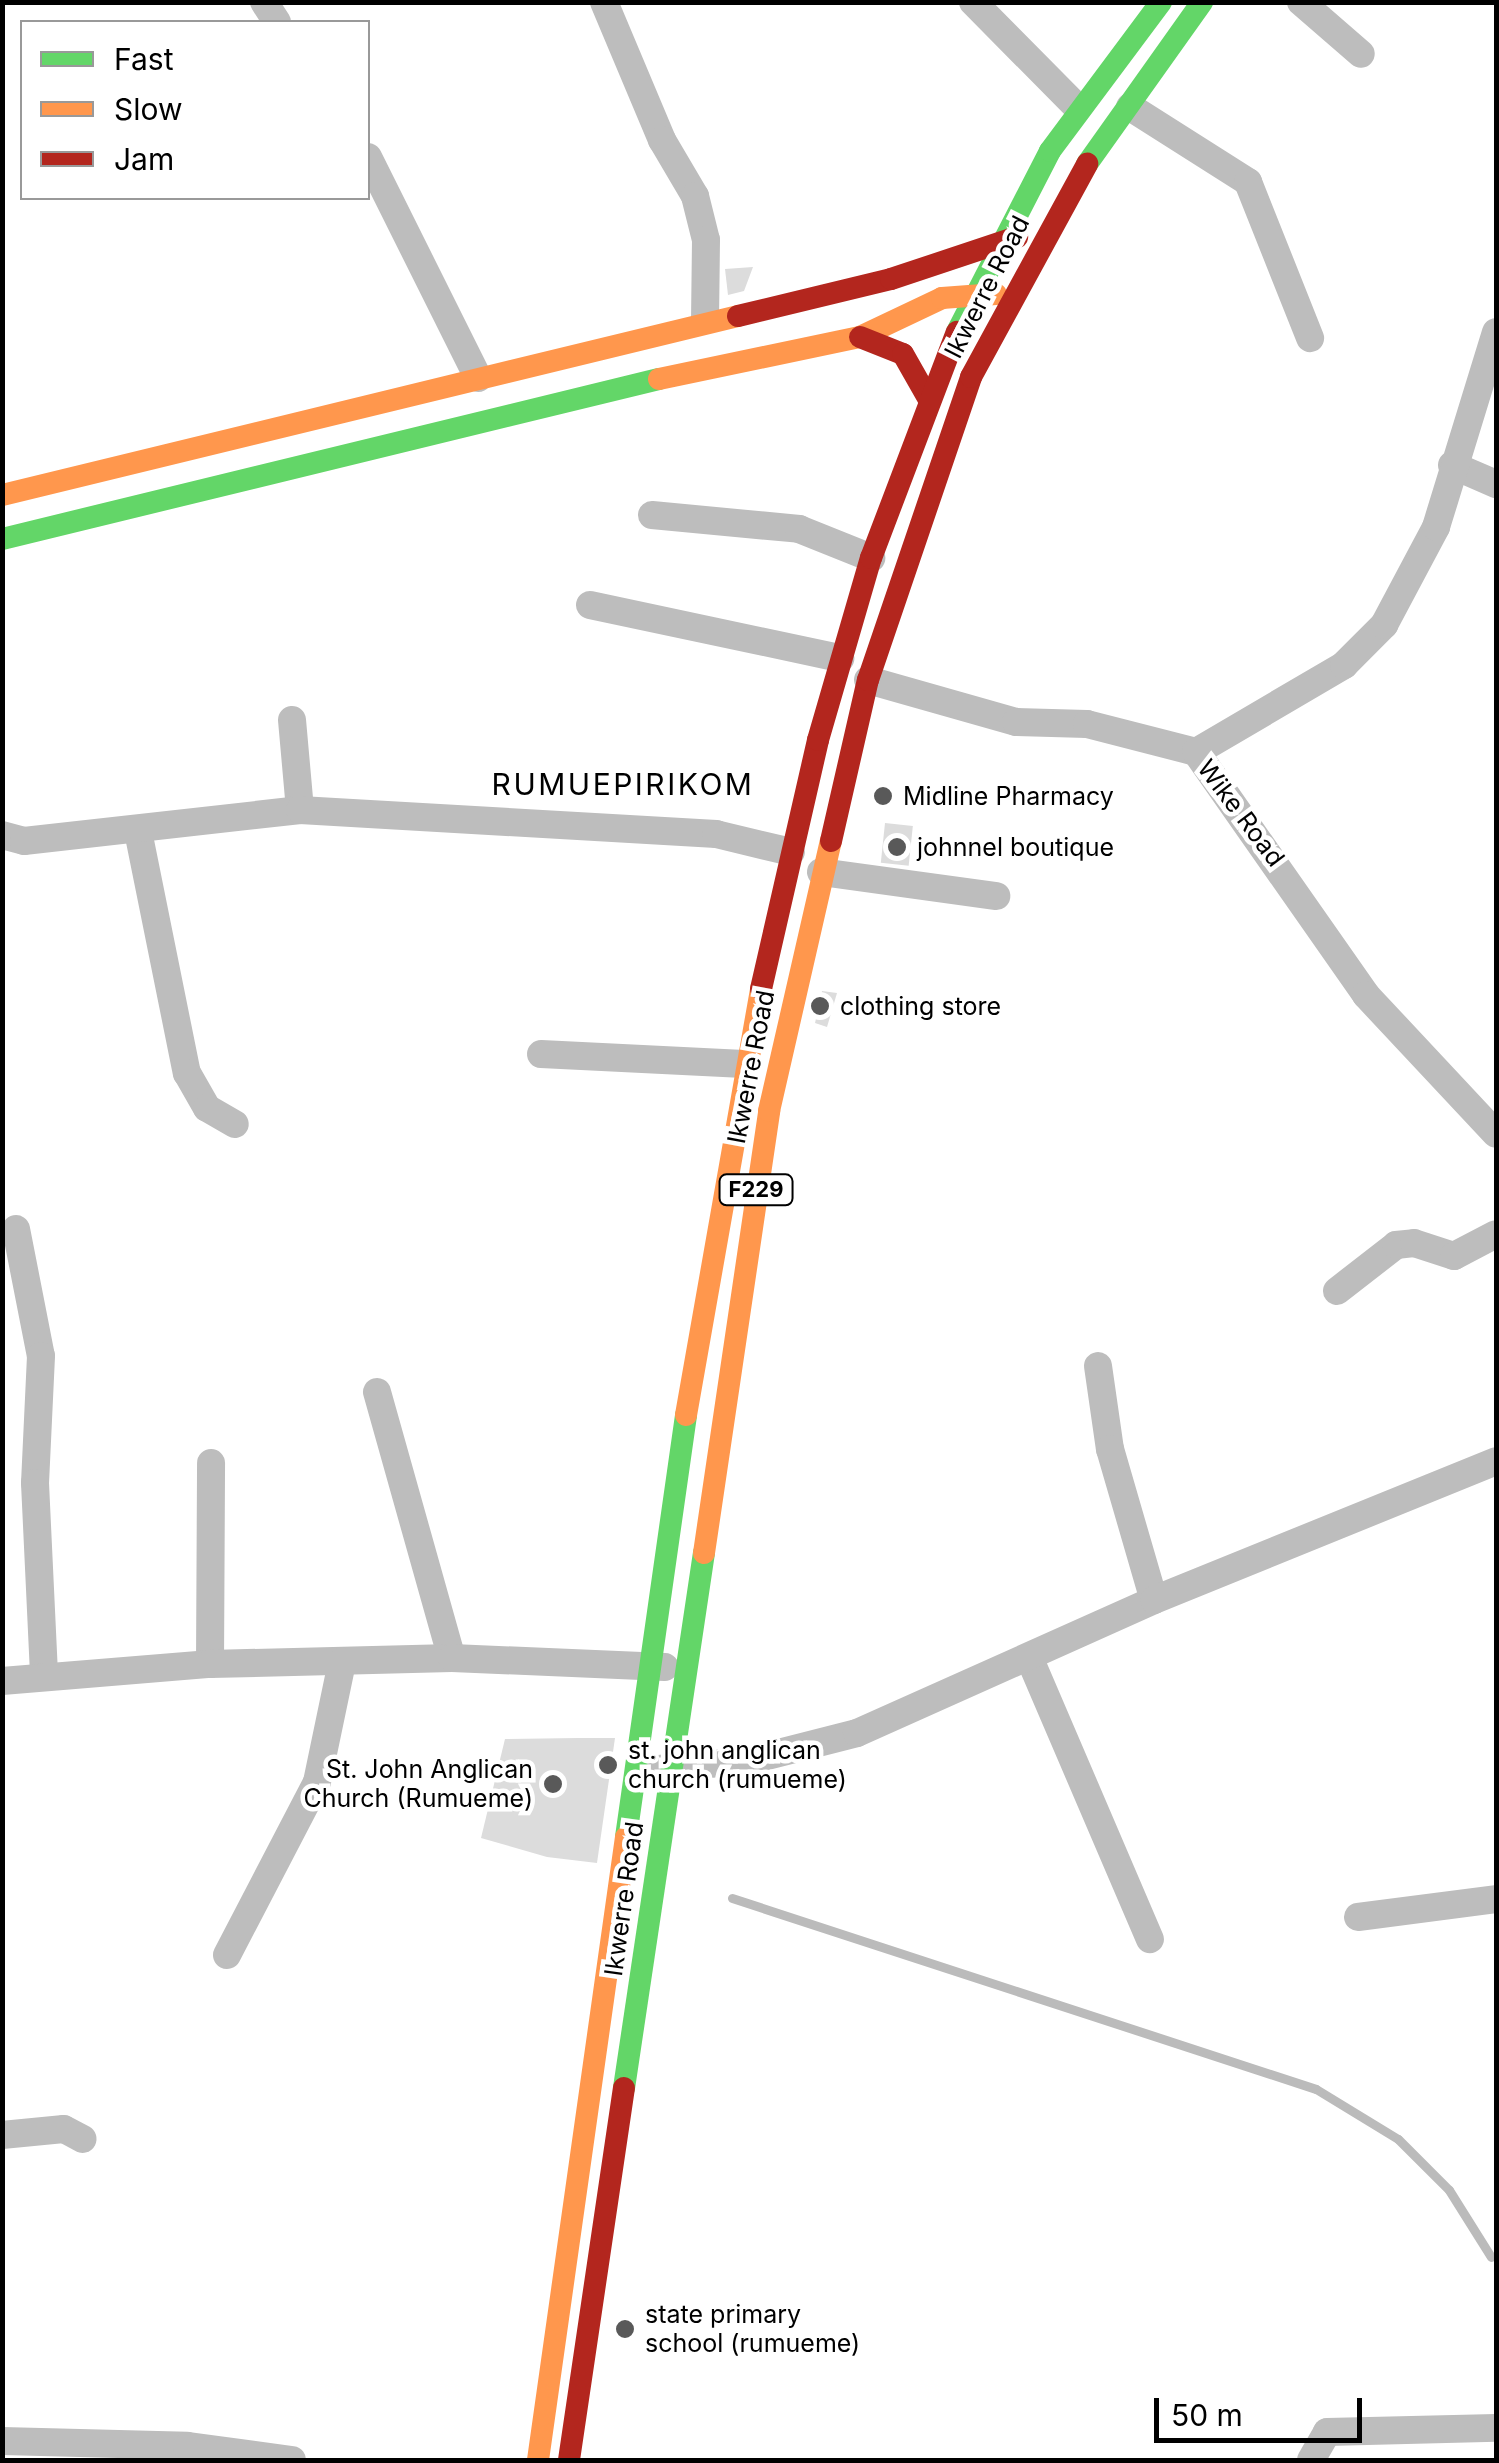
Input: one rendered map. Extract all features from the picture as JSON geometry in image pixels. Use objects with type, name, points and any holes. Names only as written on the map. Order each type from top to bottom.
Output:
[{"type":"main road","name":"Ikwerre Road","points":[[538,2460],[702,1299],[744,1064],[791,852],[840,658],[928,398],[996,242],[1078,108],[1161,2]]},
{"type":"main road","name":"Ikwerre Road","points":[[569,2460],[668,1769],[770,1111],[821,872],[868,680],[971,377],[1046,231],[1202,2]]},
{"type":"main road","points":[[2,495],[705,319],[891,279],[996,242],[1046,231]]},
{"type":"main road","points":[[891,279],[942,298],[960,320],[971,377]]},
{"type":"main road","points":[[2,539],[716,365],[860,336],[942,298],[1014,294]]},
{"type":"main road","points":[[860,336],[903,354],[928,398]]},
{"type":"street","points":[[604,2],[662,140],[695,196],[706,240],[705,319]]},
{"type":"street","points":[[973,2],[1078,108]]},
{"type":"street","points":[[1301,2],[1360,54]]},
{"type":"street","points":[[1130,106],[1248,182],[1310,338]]},
{"type":"street","points":[[370,161],[478,378]]},
{"type":"street","points":[[1196,752],[1367,645],[1436,527],[1496,332]]},
{"type":"street","points":[[1452,466],[1496,484]]},
{"type":"street","points":[[652,514],[800,529],[872,558]]},
{"type":"street","points":[[590,605],[840,658]]},
{"type":"street","name":"Wike Road","points":[[868,680],[1016,722],[1087,724],[1196,752],[1366,995],[1496,1134]]},
{"type":"street","points":[[292,720],[300,810]]},
{"type":"street","points":[[2,836],[24,841],[300,810],[716,834],[791,852]]},
{"type":"street","points":[[138,831],[187,1074],[207,1108],[235,1124]]},
{"type":"street","points":[[821,872],[996,896]]},
{"type":"street","points":[[541,1054],[744,1064]]},
{"type":"street","points":[[16,1229],[41,1356],[35,1483],[44,1676]]},
{"type":"street","points":[[1336,1292],[1396,1246],[1414,1243],[1454,1256],[1496,1234]]},
{"type":"street","points":[[1098,1366],[1110,1449],[1154,1600]]},
{"type":"street","points":[[377,1392],[452,1658]]},
{"type":"street","points":[[638,1769],[752,1760],[857,1734],[1154,1600],[1496,1461]]},
{"type":"street","points":[[210,1664],[211,1463]]},
{"type":"street","points":[[1029,1657],[1150,1939]]},
{"type":"street","points":[[2,1681],[210,1664],[452,1658],[651,1665],[684,1670]]},
{"type":"street","points":[[227,1955],[317,1782],[342,1662]]},
{"type":"street","points":[[1358,1917],[1496,1900]]},
{"type":"street","points":[[2,2135],[64,2128],[83,2139]]},
{"type":"street","points":[[1311,2460],[1327,2432],[1496,2428]]},
{"type":"street","points":[[2,2441],[187,2446],[292,2460]]},
{"type":"building","points":[[753,267],[744,291],[728,295],[725,269]]},
{"type":"building","name":"johnnel boutique","points":[[885,823],[913,826],[909,866],[881,863]]},
{"type":"building","points":[[822,991],[837,993],[827,1027],[815,1023]]},
{"type":"building","name":"St. John Anglican Church (Rumueme)","points":[[615,1738],[597,1863],[547,1857],[481,1838],[505,1739]]},
{"type":"waterway","points":[[732,1898],[1316,2089],[1398,2139],[1449,2190],[1491,2257]]},
{"type":"traffic: fast","points":[[957,332],[1050,151],[1161,2]]},
{"type":"traffic: fast","points":[[1087,164],[1202,2]]},
{"type":"traffic: fast","points":[[2,539],[659,379]]},
{"type":"traffic: fast","points":[[626,1837],[686,1415]]},
{"type":"traffic: fast","points":[[624,2088],[704,1553]]},
{"type":"traffic: slow","points":[[659,379],[860,337],[942,298],[996,294]]},
{"type":"traffic: slow","points":[[2,495],[738,316]]},
{"type":"traffic: slow","points":[[704,1553],[769,1111],[831,841]]},
{"type":"traffic: slow","points":[[686,1415],[761,989]]},
{"type":"traffic: slow","points":[[538,2460],[626,1837]]},
{"type":"traffic: jam","points":[[831,841],[868,680],[971,377],[1087,164]]},
{"type":"traffic: jam","points":[[738,316],[891,279],[1017,237]]},
{"type":"traffic: jam","points":[[761,989],[818,740],[871,558],[957,332]]},
{"type":"traffic: jam","points":[[860,337],[903,354],[928,398]]},
{"type":"traffic: jam","points":[[569,2460],[624,2088]]},
{"type":"place","name":"Midline Pharmacy","points":[[883,796]]},
{"type":"place","name":"johnnel boutique","points":[[897,847]]},
{"type":"place","name":"clothing store","points":[[820,1006]]},
{"type":"place","name":"st. john anglican church (rumueme)","points":[[608,1765]]},
{"type":"place","name":"St. John Anglican Church (Rumueme)","points":[[553,1784]]},
{"type":"place","name":"state primary school (rumueme)","points":[[625,2329]]},
{"type":"district","name":"RUMUEPIRIKOM","points":[[623,784]]}]
